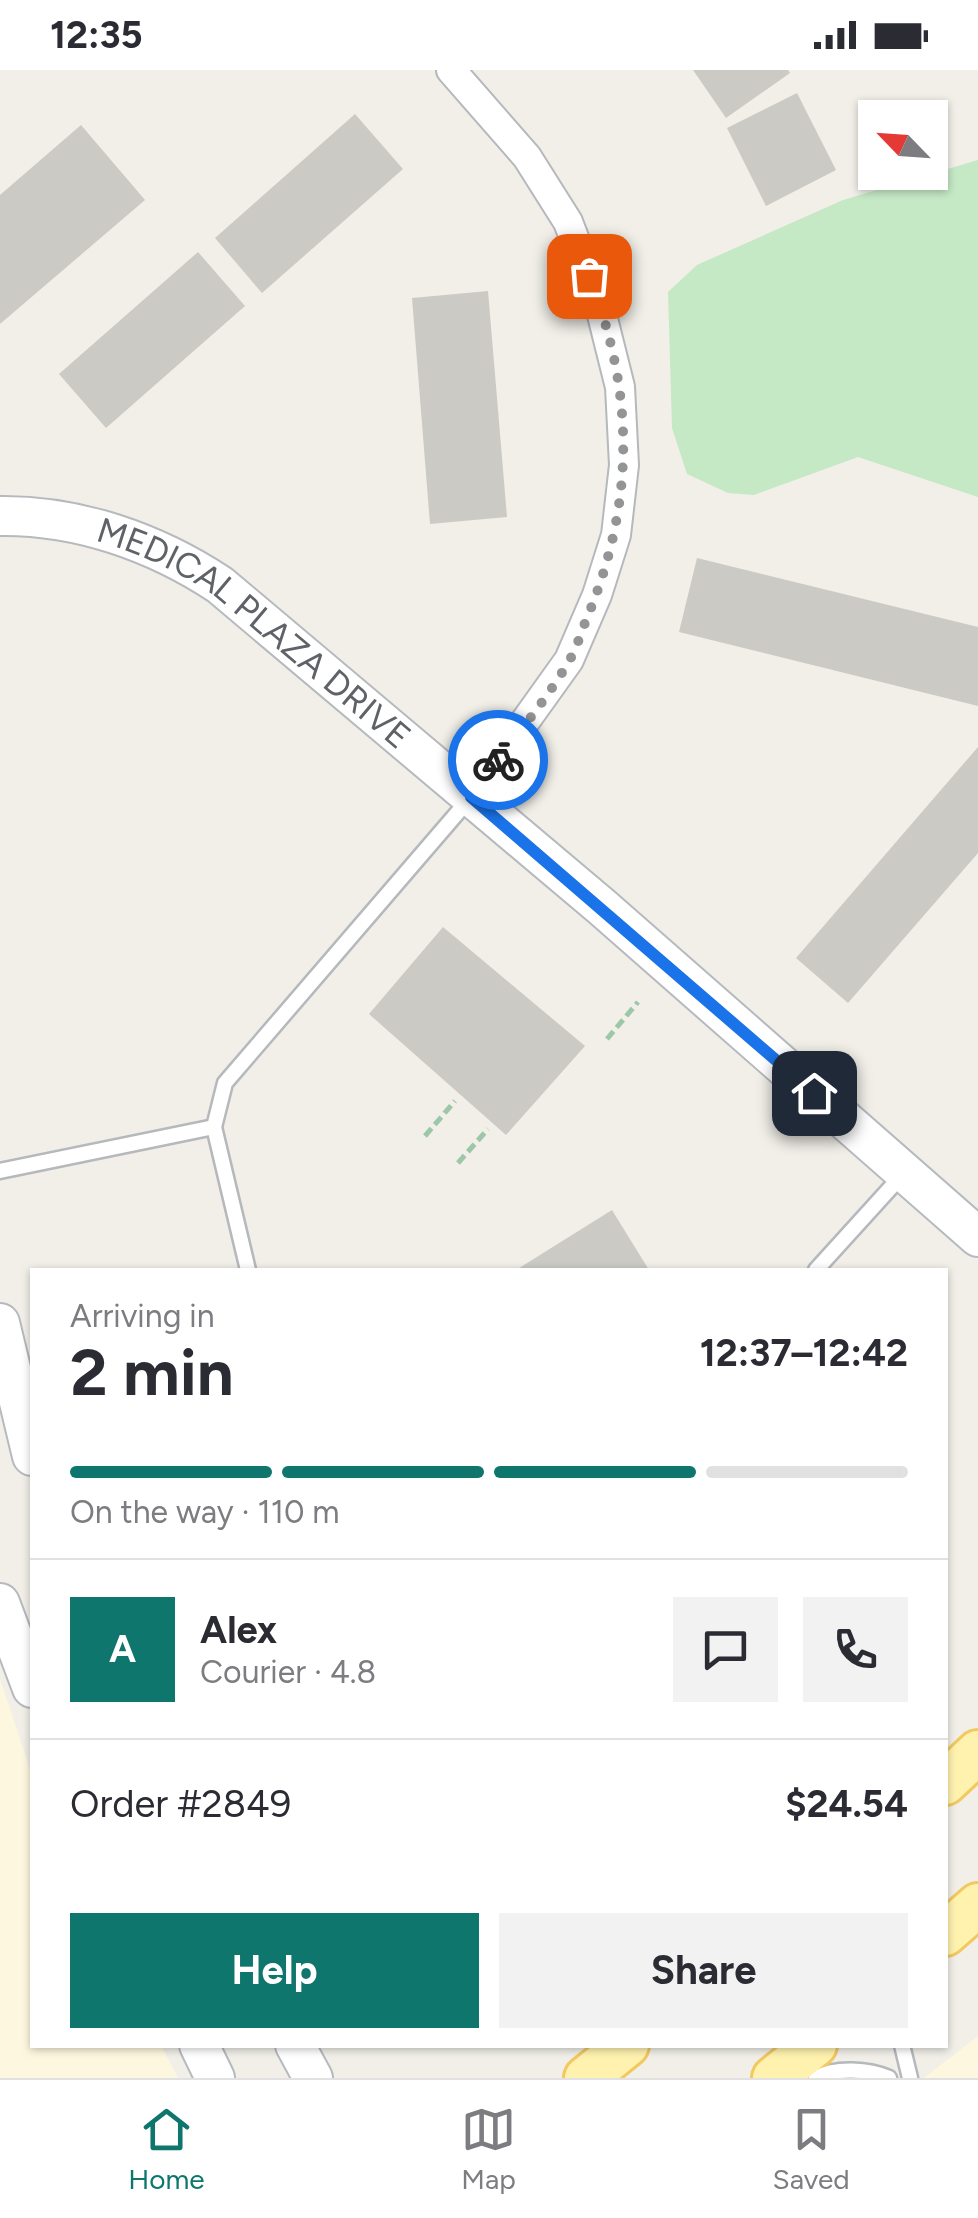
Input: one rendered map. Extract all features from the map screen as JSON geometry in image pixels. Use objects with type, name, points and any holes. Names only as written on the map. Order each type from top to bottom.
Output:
[{"type":"main road","points":[[948,1780],[978,1752]]},
{"type":"main road","points":[[948,1931],[978,1906]]},
{"type":"main road","points":[[586,2078],[623,2048]]},
{"type":"main road","points":[[774,2078],[811,2048]]},
{"type":"street","points":[[451,70],[527,157],[568,222],[600,303],[620,387],[624,464],[616,535],[570,660],[471,797]]},
{"type":"street","name":"MEDICAL PLAZA DRIVE","points":[[0,516],[82,525],[148,546],[201,573],[244,604],[978,1237]]},
{"type":"street","points":[[0,1324],[30,1448]]},
{"type":"street","points":[[0,1603],[30,1683]]},
{"type":"street","points":[[200,2048],[215,2078]]},
{"type":"street","points":[[297,2048],[313,2078]]},
{"type":"lane","points":[[248,1268],[214,1126],[225,1083],[471,797]]},
{"type":"lane","points":[[0,1171],[214,1126]]},
{"type":"lane","points":[[818,1268],[905,1172]]},
{"type":"lane","points":[[948,1947],[978,1906]]},
{"type":"lane","points":[[903,2048],[910,2078]]},
{"type":"lane","points":[[816,2078],[856,2071],[889,2078]]},
{"type":"path","points":[[607,1039],[638,1002]]},
{"type":"path","points":[[425,1136],[455,1100]]},
{"type":"path","points":[[458,1164],[488,1129]]},
{"type":"shaded area","points":[[0,1679],[30,1769],[30,2048],[163,2048],[178,2078],[0,2078]]},
{"type":"shaded area","points":[[978,2036],[978,2078],[924,2078]]},
{"type":"green space","points":[[978,160],[978,497],[858,457],[754,495],[728,493],[687,474],[672,428],[668,292],[697,265],[843,200],[877,190],[948,190],[948,169]]},
{"type":"building","points":[[693,70],[788,70],[790,73],[726,118]]},
{"type":"building","points":[[797,93],[836,170],[766,206],[727,128]]},
{"type":"building","points":[[355,114],[403,169],[262,293],[215,238]]},
{"type":"building","points":[[81,125],[145,200],[0,324],[0,195]]},
{"type":"building","points":[[198,252],[245,306],[106,428],[59,374]]},
{"type":"building","points":[[488,291],[507,517],[430,524],[412,298]]},
{"type":"building","points":[[697,558],[978,627],[978,706],[679,632]]},
{"type":"building","points":[[978,747],[978,853],[848,1003],[796,958]]},
{"type":"building","points":[[443,927],[585,1046],[506,1135],[369,1014]]},
{"type":"building","points":[[612,1210],[648,1268],[519,1268]]},
{"type":"way so far","points":[[498,760],[570,660],[616,535],[624,464],[620,387],[600,303],[589,276]]},
{"type":"route","points":[[498,760],[471,797],[814,1093]]}]
